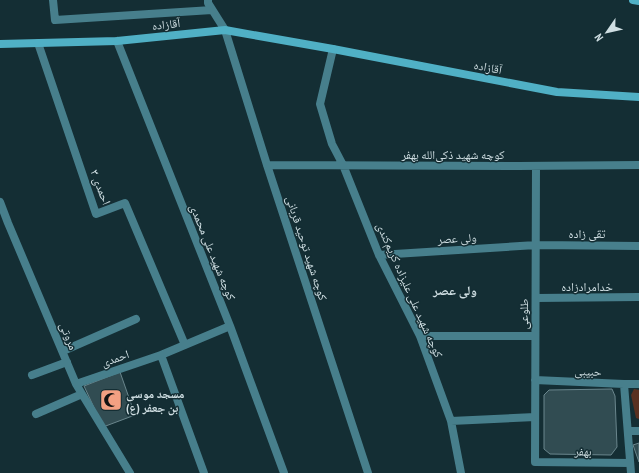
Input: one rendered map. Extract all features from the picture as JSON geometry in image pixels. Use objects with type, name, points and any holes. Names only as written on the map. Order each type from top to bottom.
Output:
[{"type":"street","points":[[53,0],[55,20],[212,10]]},
{"type":"street","name":"کوچه شهید توحید قربانی","points":[[208,0],[208,3],[225,30],[267,165],[368,473]]},
{"type":"street","points":[[634,0],[639,2]]},
{"type":"street","name":"آقازاده","points":[[0,44],[117,41],[225,30],[557,92],[639,97]]},
{"type":"street","name":"کوچه شهید علی محمدی","points":[[117,41],[230,326],[284,473]]},
{"type":"street","name":"احمدی ۳","points":[[38,43],[96,214],[125,203],[184,345]]},
{"type":"street","points":[[333,49],[320,104],[332,144],[343,165]]},
{"type":"street","name":"کوچه شهید ذکی‌الله بهفر","points":[[267,165],[639,165]]},
{"type":"street","name":"کوچه شهید علی علیزاده کریم‌کندی","points":[[343,165],[379,255],[420,336],[451,421],[461,473]]},
{"type":"street","name":"طلوعی","points":[[535,462],[536,166]]},
{"type":"street","name":"مروتی","points":[[0,202],[76,384],[130,473]]},
{"type":"street","name":"ولی عصر","points":[[379,255],[536,245]]},
{"type":"street","name":"تقی زاده","points":[[536,245],[639,246]]},
{"type":"street","name":"خدامرادزاده","points":[[536,298],[639,297]]},
{"type":"street","points":[[63,351],[136,319]]},
{"type":"street","name":"احمدی","points":[[76,384],[160,355],[230,326]]},
{"type":"street","points":[[420,336],[535,336]]},
{"type":"street","points":[[160,355],[204,473]]},
{"type":"street","points":[[32,375],[67,362]]},
{"type":"street","name":"حبیبی","points":[[535,380],[639,384]]},
{"type":"street","points":[[624,384],[631,473]]},
{"type":"street","points":[[36,414],[82,394]]},
{"type":"street","points":[[451,421],[535,417]]},
{"type":"street","points":[[628,431],[639,431]]},
{"type":"street","name":"بهفر","points":[[535,462],[630,464]]},
{"type":"shaded area","points":[[634,389],[639,390],[639,419],[636,418],[631,395]]},
{"type":"building","name":"مسجد موسی بن جعفر (ع)","points":[[120,372],[135,415],[103,427],[84,386]]},
{"type":"building","points":[[612,389],[615,396],[617,447],[611,455],[550,454],[544,449],[544,395],[549,390]]},
{"type":"building","points":[[639,443],[639,462],[633,445]]},
{"type":"place","name":"مسجد موسی بن جعفر (ع)","points":[[111,400]]},
{"type":"district","name":"ولی عصر","points":[[455,290]]}]
